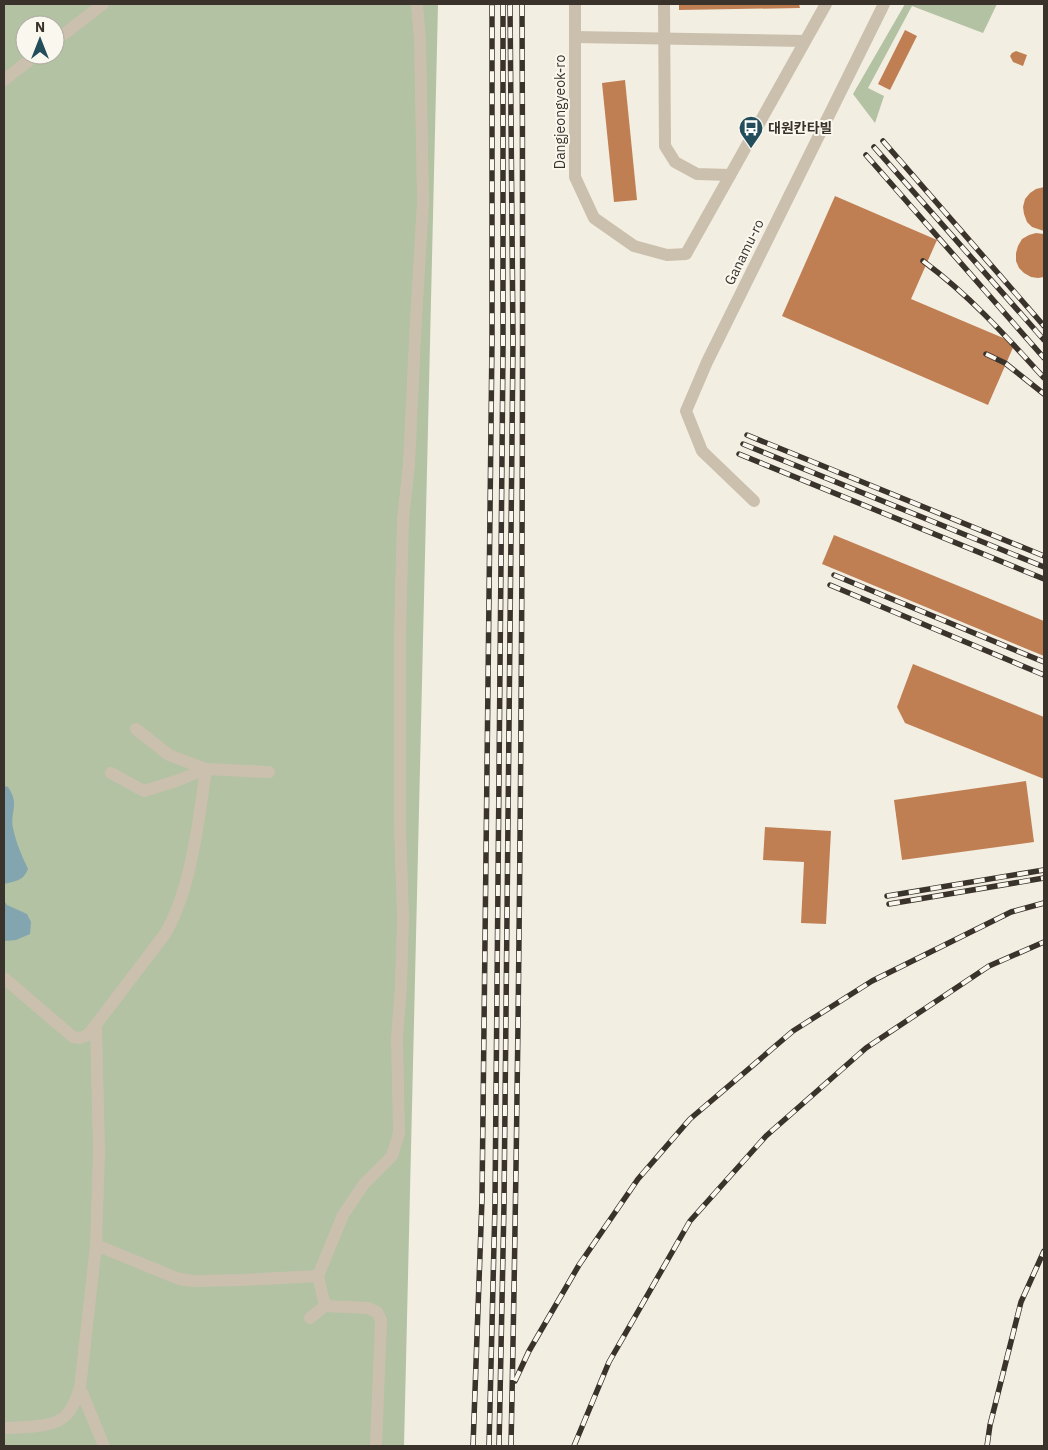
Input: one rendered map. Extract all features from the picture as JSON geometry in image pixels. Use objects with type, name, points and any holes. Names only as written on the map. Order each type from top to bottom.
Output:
[{"type":"street","points":[[65,33],[103,4]]},
{"type":"street","points":[[325,1306],[318,1276],[344,1215],[364,1184],[392,1156],[399,1134],[397,1038],[404,916],[400,828],[400,632],[404,520],[410,464],[423,202],[420,39],[417,4]]},
{"type":"street","name":"Dangjeongyeok-ro","points":[[575,4],[575,177],[594,218],[634,246],[666,254],[686,254],[826,4]]},
{"type":"street","points":[[664,4],[665,146],[675,162],[697,174],[730,175]]},
{"type":"street","name":"Ganamu-ro","points":[[754,501],[702,451],[686,411],[707,362],[884,4]]},
{"type":"street","points":[[575,37],[804,42]]},
{"type":"street","points":[[4,67],[21,66]]},
{"type":"street","points":[[4,80],[21,66]]},
{"type":"street","points":[[136,729],[169,755],[206,769],[269,772]]},
{"type":"street","points":[[111,773],[144,791],[206,769]]},
{"type":"street","points":[[4,978],[73,1037],[88,1036],[165,934],[173,920],[183,892],[192,856],[206,769]]},
{"type":"street","points":[[4,1428],[55,1423],[68,1415],[80,1388],[96,1245],[99,1151],[96,1026]]},
{"type":"street","points":[[96,1245],[179,1279],[242,1280],[318,1276]]},
{"type":"street","points":[[310,1318],[325,1306],[368,1308],[377,1312],[381,1320],[376,1446]]},
{"type":"street","points":[[80,1388],[104,1446]]},
{"type":"green space","points":[[4,4],[438,4],[404,1446],[4,1446]]},
{"type":"green space","points":[[905,4],[997,4],[983,33],[912,6],[868,88],[884,96],[875,123],[853,94]]},
{"type":"water","points":[[4,786],[8,787],[12,793],[14,803],[13,828],[17,844],[28,869],[21,878],[4,884]]},
{"type":"water","points":[[4,901],[7,905],[27,914],[31,922],[30,934],[16,940],[4,941]]},
{"type":"building","points":[[679,4],[799,4],[800,8],[679,10]]},
{"type":"building","points":[[905,30],[917,36],[890,90],[878,84]]},
{"type":"building","points":[[1016,51],[1027,55],[1023,66],[1013,62],[1010,56]]},
{"type":"building","points":[[625,80],[637,200],[614,202],[602,83]]},
{"type":"building","points":[[1044,187],[1044,231],[1032,227],[1027,222],[1023,207],[1025,199],[1030,193]]},
{"type":"building","points":[[835,196],[937,240],[911,299],[1015,343],[988,405],[782,316]]},
{"type":"building","points":[[1036,233],[1044,234],[1044,277],[1038,278],[1024,273],[1016,261],[1016,253],[1022,239]]},
{"type":"building","points":[[834,535],[1044,621],[1044,656],[822,564]]},
{"type":"building","points":[[913,664],[1044,717],[1044,779],[905,723],[897,707]]},
{"type":"building","points":[[1026,781],[1034,842],[902,860],[894,800]]},
{"type":"building","points":[[765,827],[831,831],[826,924],[801,923],[804,862],[763,860]]},
{"type":"railway","points":[[473,1446],[482,1199],[492,340],[492,4]]},
{"type":"railway","points":[[489,1446],[495,1204],[503,348],[503,4]]},
{"type":"railway","points":[[499,1446],[504,1204],[513,342],[510,4]]},
{"type":"railway","points":[[511,1446],[521,725],[523,365],[522,4]]},
{"type":"railway","points":[[883,141],[1044,326]]},
{"type":"railway","points":[[874,147],[1044,340]]},
{"type":"railway","points":[[866,155],[1044,358]]},
{"type":"railway","points":[[923,261],[956,288],[1001,331],[1044,378]]},
{"type":"railway","points":[[986,354],[1005,363],[1044,394]]},
{"type":"railway","points":[[747,435],[1044,556]]},
{"type":"railway","points":[[743,444],[1044,567]]},
{"type":"railway","points":[[739,454],[1044,579]]},
{"type":"railway","points":[[834,575],[1044,662]]},
{"type":"railway","points":[[830,585],[1044,675]]},
{"type":"railway","points":[[887,896],[1044,870]]},
{"type":"railway","points":[[889,904],[1044,878]]},
{"type":"railway","points":[[515,1381],[529,1351],[579,1265],[638,1179],[690,1119],[793,1031],[872,981],[1011,912],[1044,903]]},
{"type":"railway","points":[[574,1446],[609,1362],[690,1221],[766,1136],[866,1048],[989,966],[1044,942]]},
{"type":"railway","points":[[987,1446],[990,1425],[1021,1302],[1044,1251]]},
{"type":"place","name":"대원칸타빌","points":[[751,149]]}]
